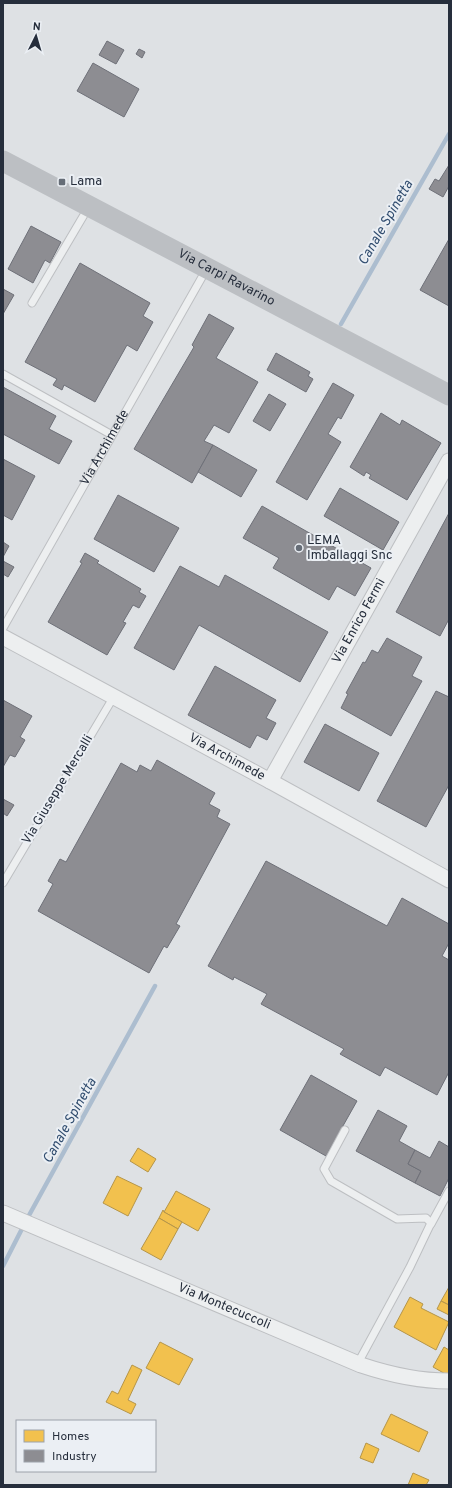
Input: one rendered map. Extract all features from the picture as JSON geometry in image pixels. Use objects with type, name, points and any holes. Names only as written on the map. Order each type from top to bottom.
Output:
[{"type":"main road","name":"Via Carpi Ravarino","points":[[3,161],[449,394]]},
{"type":"street","name":"Via Enrico Fermi","points":[[270,781],[449,461]]},
{"type":"street","name":"Via Archimede","points":[[3,638],[270,781],[449,880]]},
{"type":"street","name":"Via Montecuccoli","points":[[3,1214],[358,1363],[403,1378],[423,1381],[449,1381]]},
{"type":"lane","points":[[32,303],[89,206]]},
{"type":"lane","name":"Via Archimede","points":[[3,628],[207,268]]},
{"type":"lane","points":[[3,374],[112,435]]},
{"type":"lane","name":"Via Giuseppe Mercalli","points":[[3,883],[113,698]]},
{"type":"lane","points":[[345,1130],[324,1169],[331,1181],[397,1219],[426,1218],[431,1224]]},
{"type":"lane","points":[[358,1363],[407,1274],[449,1191]]},
{"type":"building: Homes","points":[[138,1148],[156,1159],[148,1172],[130,1161]]},
{"type":"building: Homes","points":[[117,1176],[142,1188],[128,1216],[103,1203]]},
{"type":"building: Homes","points":[[176,1191],[210,1209],[198,1231],[164,1212]]},
{"type":"building: Homes","points":[[163,1210],[182,1222],[178,1229],[159,1218]]},
{"type":"building: Homes","points":[[159,1218],[178,1229],[161,1260],[141,1249]]},
{"type":"building: Homes","points":[[449,1287],[449,1305],[441,1301]]},
{"type":"building: Homes","points":[[410,1297],[423,1304],[421,1308],[449,1322],[436,1350],[394,1327]]},
{"type":"building: Homes","points":[[441,1301],[449,1305],[449,1315],[437,1309]]},
{"type":"building: Homes","points":[[160,1342],[193,1359],[179,1385],[146,1368]]},
{"type":"building: Homes","points":[[444,1347],[449,1350],[449,1376],[433,1367]]},
{"type":"building: Homes","points":[[132,1365],[142,1370],[128,1400],[136,1404],[131,1414],[106,1402],[112,1391],[118,1394]]},
{"type":"building: Homes","points":[[391,1414],[428,1432],[419,1452],[381,1434]]},
{"type":"building: Homes","points":[[366,1443],[379,1449],[373,1463],[360,1458]]},
{"type":"building: Homes","points":[[413,1473],[429,1480],[426,1485],[408,1485]]},
{"type":"building: Industry","points":[[107,41],[124,50],[116,64],[99,55]]},
{"type":"building: Industry","points":[[139,49],[145,52],[142,58],[136,54]]},
{"type":"building: Industry","points":[[93,63],[139,89],[124,117],[77,91]]},
{"type":"building: Industry","points":[[449,165],[449,186],[443,197],[429,189],[435,179],[439,181]]},
{"type":"building: Industry","points":[[31,226],[61,242],[50,263],[45,260],[33,283],[8,269]]},
{"type":"building: Industry","points":[[449,239],[449,306],[420,290]]},
{"type":"building: Industry","points":[[80,263],[150,303],[143,316],[153,322],[137,351],[127,345],[95,402],[64,385],[62,390],[53,385],[57,379],[25,362]]},
{"type":"building: Industry","points":[[3,289],[14,295],[3,314]]},
{"type":"building: Industry","points":[[209,314],[234,328],[216,358],[258,382],[229,433],[214,425],[204,441],[213,445],[192,483],[134,449],[194,347],[192,345]]},
{"type":"building: Industry","points":[[276,353],[310,372],[308,376],[313,379],[306,392],[267,370]]},
{"type":"building: Industry","points":[[333,383],[354,395],[341,419],[338,417],[328,434],[341,442],[307,500],[276,482]]},
{"type":"building: Industry","points":[[3,387],[56,416],[49,429],[72,441],[59,464],[3,434]]},
{"type":"building: Industry","points":[[269,394],[286,404],[270,431],[253,421]]},
{"type":"building: Industry","points":[[381,413],[400,425],[402,420],[441,443],[407,500],[369,478],[371,475],[366,472],[364,476],[350,467]]},
{"type":"building: Industry","points":[[213,445],[257,470],[241,497],[198,472]]},
{"type":"building: Industry","points":[[3,459],[35,476],[12,520],[3,515]]},
{"type":"building: Industry","points":[[340,488],[399,522],[383,550],[324,516]]},
{"type":"building: Industry","points":[[118,495],[179,528],[154,572],[94,539]]},
{"type":"building: Industry","name":"LEMA Imballaggi Snc","points":[[262,506],[371,568],[355,596],[337,586],[329,600],[273,568],[279,558],[243,538]]},
{"type":"building: Industry","points":[[449,513],[449,619],[440,636],[396,612]]},
{"type":"building: Industry","points":[[3,542],[9,546],[3,557]]},
{"type":"building: Industry","points":[[85,553],[99,561],[97,563],[141,589],[139,592],[146,596],[139,608],[133,605],[123,622],[126,623],[107,655],[48,622],[82,563],[80,562]]},
{"type":"building: Industry","points":[[3,561],[14,567],[8,577],[3,574]]},
{"type":"building: Industry","points":[[180,566],[219,587],[225,575],[328,632],[300,682],[199,625],[174,670],[134,648]]},
{"type":"building: Industry","points":[[387,638],[422,657],[412,676],[422,681],[391,736],[341,708],[348,694],[346,693],[363,662],[365,663],[372,650],[378,653]]},
{"type":"building: Industry","points":[[215,666],[276,700],[266,718],[276,723],[267,740],[257,735],[250,748],[188,715]]},
{"type":"building: Industry","points":[[436,691],[449,697],[449,785],[426,827],[377,801]]},
{"type":"building: Industry","points":[[3,700],[32,716],[20,737],[25,740],[15,757],[10,755],[3,767]]},
{"type":"building: Industry","points":[[325,724],[379,753],[359,791],[304,762]]},
{"type":"building: Industry","points":[[157,760],[215,793],[209,804],[220,810],[217,817],[230,824],[176,924],[180,926],[167,948],[164,946],[149,973],[38,911],[53,884],[48,881],[60,859],[66,862],[121,763],[137,772],[140,765],[151,771]]},
{"type":"building: Industry","points":[[3,799],[14,805],[7,816],[3,813]]},
{"type":"building: Industry","points":[[266,861],[387,926],[402,898],[449,924],[449,943],[442,956],[449,960],[449,1072],[437,1095],[385,1067],[380,1076],[340,1054],[344,1049],[261,1004],[267,994],[234,977],[233,980],[208,966]]},
{"type":"building: Industry","points":[[311,1075],[357,1101],[326,1156],[280,1130]]},
{"type":"building: Industry","points":[[378,1110],[407,1126],[399,1141],[415,1150],[408,1164],[421,1171],[415,1183],[356,1151]]},
{"type":"building: Industry","points":[[439,1141],[449,1147],[449,1178],[440,1196],[415,1183],[421,1171],[408,1164],[415,1150],[430,1158]]},
{"type":"waterway","name":"Canale Spinetta","points":[[341,324],[449,134]]},
{"type":"waterway","name":"Canale Spinetta","points":[[3,1266],[27,1219],[155,986]]},
{"type":"place","name":"Lama","points":[[62,182]]},
{"type":"place","name":"LEMA Imballaggi Snc","points":[[299,548]]}]
